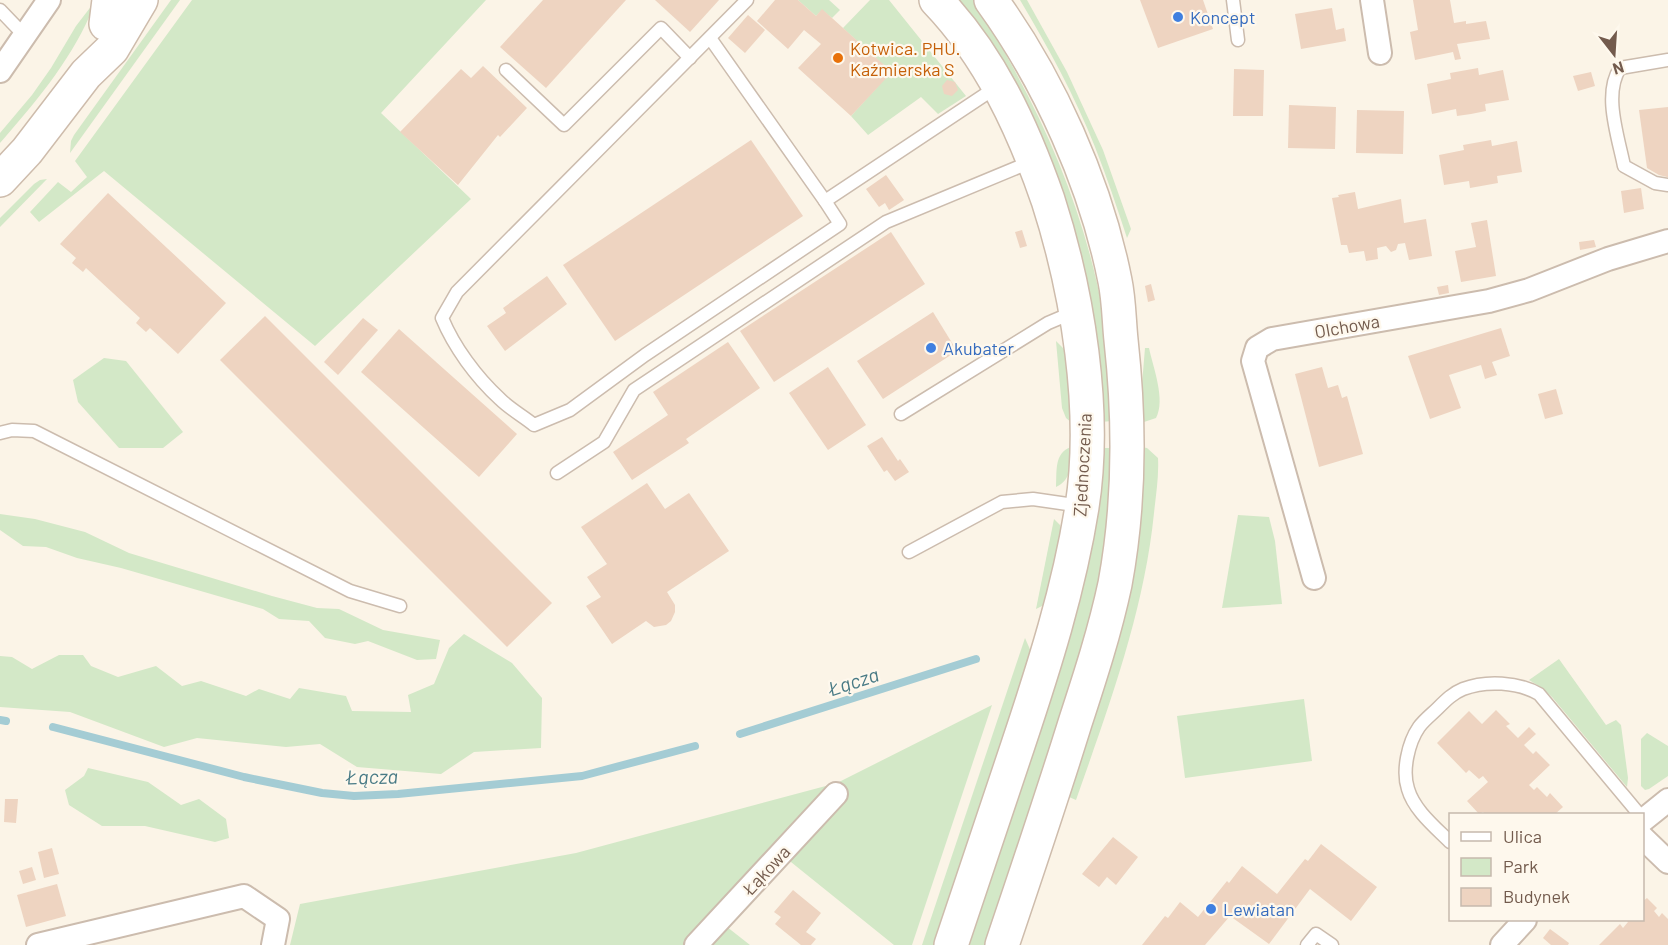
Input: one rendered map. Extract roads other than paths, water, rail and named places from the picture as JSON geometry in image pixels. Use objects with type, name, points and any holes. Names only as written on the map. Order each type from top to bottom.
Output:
[{"type":"main road","points":[[0,180],[27,152],[86,74],[112,49],[141,0]]},
{"type":"main road","name":"Zjednoczenia","points":[[938,1],[977,50],[999,85],[1034,160],[1062,249],[1076,311],[1083,363],[1087,440],[1082,506],[1055,632],[951,945]]},
{"type":"main road","points":[[1000,7],[1057,113],[1102,228],[1116,293],[1125,383],[1128,466],[1120,549],[1103,633],[1002,945]]},
{"type":"main road","points":[[86,74],[95,45],[111,8]]},
{"type":"street","points":[[0,70],[50,0]]},
{"type":"street","points":[[1372,0],[1380,53]]},
{"type":"street","name":"Olchowa","points":[[1314,578],[1253,362],[1257,348],[1271,339],[1490,301],[1529,290],[1608,259],[1668,241]]},
{"type":"street","name":"Łąkowa","points":[[696,945],[836,794]]},
{"type":"street","points":[[1644,820],[1668,800]]},
{"type":"street","points":[[1644,825],[1668,862]]},
{"type":"street","points":[[38,945],[244,896],[278,919],[273,945]]},
{"type":"street","points":[[1502,945],[1524,921]]},
{"type":"lane","points":[[710,38],[840,224],[645,355],[570,410],[534,425],[500,399],[474,370],[442,318],[457,292],[747,0]]},
{"type":"lane","points":[[1233,0],[1238,40]]},
{"type":"lane","points":[[0,10],[25,36]]},
{"type":"lane","points":[[507,70],[564,124],[661,28],[690,58]]},
{"type":"lane","points":[[1668,60],[1620,68],[1614,77],[1611,97],[1624,166],[1655,183],[1668,185]]},
{"type":"lane","points":[[825,201],[999,85]]},
{"type":"lane","points":[[557,473],[604,442],[634,390],[886,222],[1034,160]]},
{"type":"lane","points":[[901,414],[1048,323],[1076,311]]},
{"type":"lane","points":[[0,434],[12,430],[34,431],[350,591],[400,606]]},
{"type":"lane","points":[[909,552],[1002,502],[1033,500],[1082,506]]},
{"type":"lane","points":[[1449,841],[1426,818],[1412,799],[1406,778],[1406,762],[1418,728],[1451,695],[1464,688],[1479,685],[1512,684],[1528,687],[1539,694],[1635,813]]},
{"type":"lane","points":[[1306,945],[1316,934],[1332,945]]},
{"type":"waterway","name":"Łącza","points":[[740,734],[976,659]]},
{"type":"waterway","name":"Łącza","points":[[0,720],[6,721]]},
{"type":"waterway","name":"Łącza","points":[[53,727],[244,777],[322,793],[354,796],[398,794],[582,776],[695,746]]},
{"type":"place","name":"Koncept","points":[[1178,17]]},
{"type":"place","name":"Kotwica. PHU. Kaźmierska S","points":[[838,58]]},
{"type":"place","name":"Akubater","points":[[931,348]]},
{"type":"place","name":"Lewiatan","points":[[1211,909]]}]
